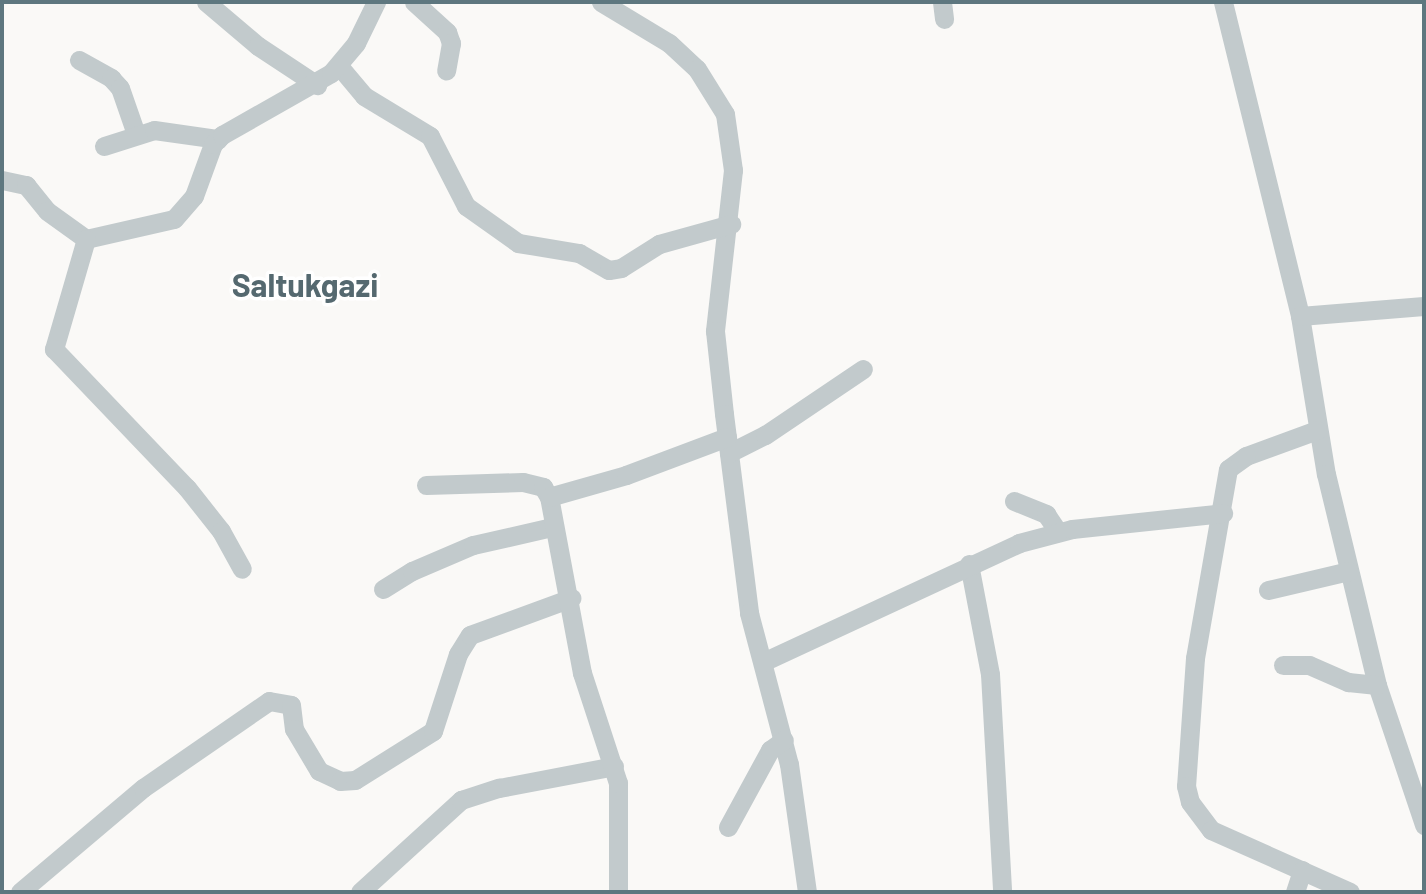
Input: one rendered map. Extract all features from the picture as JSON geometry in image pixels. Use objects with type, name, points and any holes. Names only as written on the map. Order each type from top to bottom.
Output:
[{"type":"street","points":[[206,2],[258,46],[317,85]]},
{"type":"street","points":[[2,180],[26,185],[47,211],[86,239],[174,219],[194,196],[218,139],[317,85],[339,66],[366,27],[376,2]]},
{"type":"street","points":[[414,2],[447,32],[451,43],[446,71]]},
{"type":"street","points":[[601,2],[669,43],[716,93],[731,143],[731,224],[715,331],[749,613],[784,740],[807,892]]},
{"type":"street","points":[[1223,2],[1235,37],[1300,316],[1317,430],[1349,571],[1377,685],[1424,825]]},
{"type":"street","points":[[79,60],[111,78],[120,88],[136,134]]},
{"type":"street","points":[[339,66],[364,96],[430,136],[466,206],[518,243],[569,250],[609,270],[621,268],[659,244],[731,224]]},
{"type":"street","points":[[104,146],[136,134],[177,131],[218,139]]},
{"type":"street","points":[[86,239],[65,320],[55,340],[58,356],[187,488],[222,531],[242,569]]},
{"type":"street","points":[[1300,316],[1424,306]]},
{"type":"street","points":[[549,497],[765,435],[863,369]]},
{"type":"street","points":[[1317,430],[1233,462],[1195,658],[1186,786],[1189,802],[1211,830],[1350,892]]},
{"type":"street","points":[[426,485],[523,482],[543,487],[549,497],[552,527],[571,598],[584,682],[614,766],[621,816],[618,892]]},
{"type":"street","points":[[1014,501],[1046,514],[1058,532]]},
{"type":"street","points":[[763,662],[969,564],[1058,532],[1223,513]]},
{"type":"street","points":[[383,589],[412,570],[474,545],[552,527]]},
{"type":"street","points":[[969,564],[990,674],[1002,892]]},
{"type":"street","points":[[1268,590],[1349,571]]},
{"type":"street","points":[[20,892],[143,788],[269,701],[291,705],[294,729],[319,771],[341,781],[355,780],[433,731],[458,654],[470,635],[571,598]]},
{"type":"street","points":[[1283,665],[1309,665],[1348,682],[1377,685]]},
{"type":"street","points":[[728,827],[770,750],[784,740]]},
{"type":"street","points":[[360,892],[461,800],[499,788],[614,766]]},
{"type":"street","points":[[1295,892],[1302,870]]},
{"type":"district","name":"Saltukgazi","points":[[305,284]]}]
